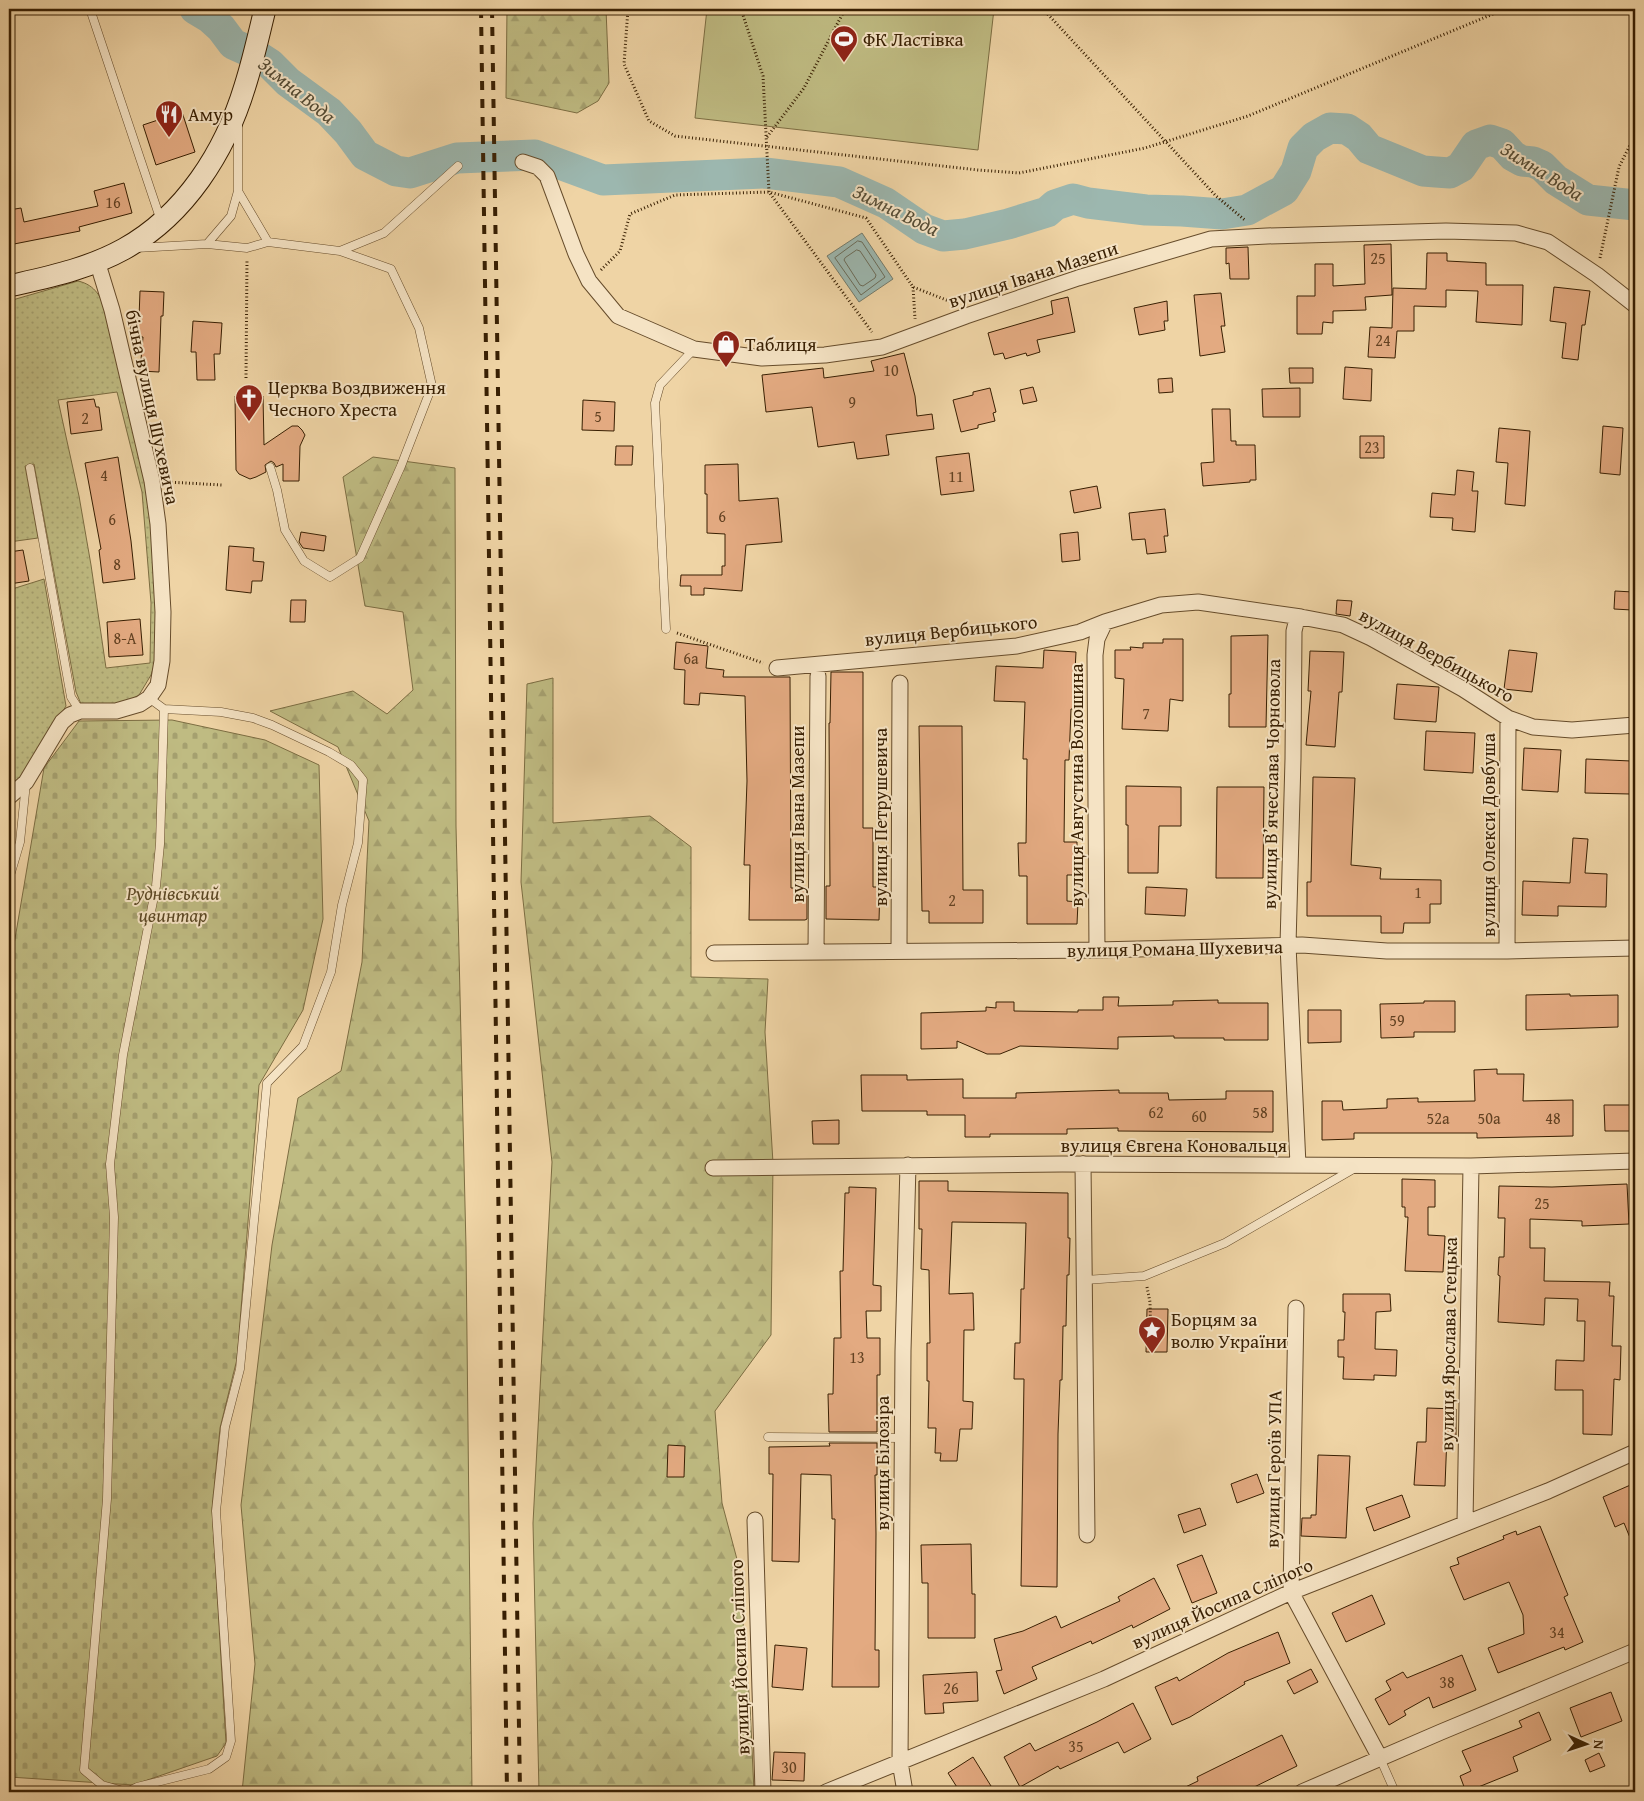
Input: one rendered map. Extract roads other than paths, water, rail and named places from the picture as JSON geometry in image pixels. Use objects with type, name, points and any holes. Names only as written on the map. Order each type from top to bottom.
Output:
[{"type":"main road","points":[[9,286],[68,272],[124,249],[162,222],[184,201],[211,163],[239,106],[263,18]]},
{"type":"street","name":"вулиця Івана Мазепи","points":[[523,162],[538,167],[547,176],[576,254],[589,281],[618,316],[694,349],[762,358],[825,355],[882,347],[1078,278],[1211,239],[1446,231],[1516,233],[1548,242],[1635,305]]},
{"type":"street","name":"бічна вулиця Шухевича","points":[[97,261],[112,310],[152,482],[158,524],[162,661],[158,685],[149,698]]},
{"type":"street","name":"вулиця Вербицького","points":[[777,668],[1018,646],[1080,632],[1105,622],[1162,605],[1198,602],[1301,616],[1343,625],[1464,689],[1508,718],[1533,727],[1572,730],[1635,726]]},
{"type":"street","name":"вулиця Вʼячеслава Чорновола","points":[[1298,1165],[1288,946],[1294,631],[1296,623],[1301,616]]},
{"type":"street","name":"вулиця Августина Волошина","points":[[1097,950],[1095,655],[1097,639],[1105,622]]},
{"type":"street","name":"вулиця Івана Мазепи","points":[[816,952],[818,676]]},
{"type":"street","name":"вулиця Петрушевича","points":[[899,951],[900,683]]},
{"type":"street","points":[[9,797],[26,782],[62,722],[70,715],[80,711],[126,709],[140,704],[149,698]]},
{"type":"street","name":"вулиця Олекси Довбуша","points":[[1507,951],[1508,718]]},
{"type":"street","name":"вулиця Романа Шухевича","points":[[714,953],[1097,950],[1288,946],[1387,951],[1635,948]]},
{"type":"street","name":"вулиця Євгена Коновальця","points":[[713,1168],[1083,1164],[1471,1166],[1635,1161]]},
{"type":"street","points":[[1083,1164],[1087,1535]]},
{"type":"street","name":"вулиця Білозіра","points":[[905,1792],[900,1762],[903,1351],[908,1165]]},
{"type":"street","name":"вулиця Ярослава Стецька","points":[[1465,1523],[1471,1166]]},
{"type":"street","name":"вулиця Героїв УПА","points":[[1296,1308],[1291,1592],[1380,1758]]},
{"type":"street","name":"вулиця Йосипа Сліпого","points":[[826,1792],[1104,1679],[1291,1592],[1548,1491],[1635,1452]]},
{"type":"street","name":"вулиця Йосипа Сліпого","points":[[755,1520],[763,1792]]},
{"type":"street","points":[[1302,1792],[1635,1650]]},
{"type":"lane","points":[[90,9],[162,222]]},
{"type":"lane","points":[[207,244],[230,216],[238,191],[239,106]]},
{"type":"lane","points":[[340,251],[384,233],[458,166]]},
{"type":"lane","points":[[238,191],[268,242]]},
{"type":"lane","points":[[124,249],[207,244],[247,248],[268,242],[340,251],[391,269],[419,328],[432,386],[360,558],[330,576],[304,561],[285,530],[278,490],[270,467]]},
{"type":"lane","points":[[666,629],[655,404],[660,385],[694,349]]},
{"type":"lane","points":[[30,468],[71,697],[80,711]]},
{"type":"lane","points":[[149,698],[164,709],[221,712],[259,720],[329,752],[351,766],[363,780],[358,844],[342,905],[331,972],[303,1046],[267,1083],[240,1369],[225,1427],[216,1511],[231,1741],[226,1757],[209,1769],[136,1787],[127,1792],[102,1785],[84,1770],[107,1499],[114,1217],[110,1164],[123,1055],[156,886],[160,844],[164,709]]},
{"type":"lane","points":[[9,879],[20,842],[26,782]]},
{"type":"lane","points":[[1085,1280],[1144,1276],[1225,1243],[1361,1165]]},
{"type":"lane","points":[[768,1437],[902,1438]]},
{"type":"lane","points":[[1380,1758],[1395,1792]]},
{"type":"water","points":[[862,233],[893,279],[859,302],[827,256]]},
{"type":"waterway","name":"Зимна Вода","points":[[195,9],[210,18],[221,28],[233,44],[253,53],[270,64],[288,82],[329,112],[348,132],[365,155],[396,171],[410,173],[457,158],[535,155],[603,180],[765,173],[839,182],[886,203],[924,229],[943,236],[965,234],[1008,224],[1047,212],[1055,205],[1073,199],[1088,203],[1146,210],[1222,214],[1247,210],[1284,190],[1296,171],[1303,148],[1314,137],[1330,128],[1347,129],[1359,137],[1369,149],[1423,171],[1436,172],[1450,173],[1461,167],[1476,145],[1490,140],[1502,144],[1513,156],[1522,161],[1533,162],[1542,166],[1556,180],[1588,200],[1635,205]]},
{"type":"railway","points":[[481,9],[507,1792]]},
{"type":"railway","points":[[492,9],[520,1792]]},
{"type":"place","name":"ФК Ластівка","points":[[844,63]]},
{"type":"place","name":"Амур","points":[[169,138]]},
{"type":"place","name":"Таблиця","points":[[726,368]]},
{"type":"place","name":"Церква Воздвиження Чесного Хреста","points":[[249,422]]},
{"type":"place","name":"Борцям за волю України","points":[[1152,1354]]},
{"type":"park label","name":"Руднівський цвинтар","points":[[173,904]]}]
